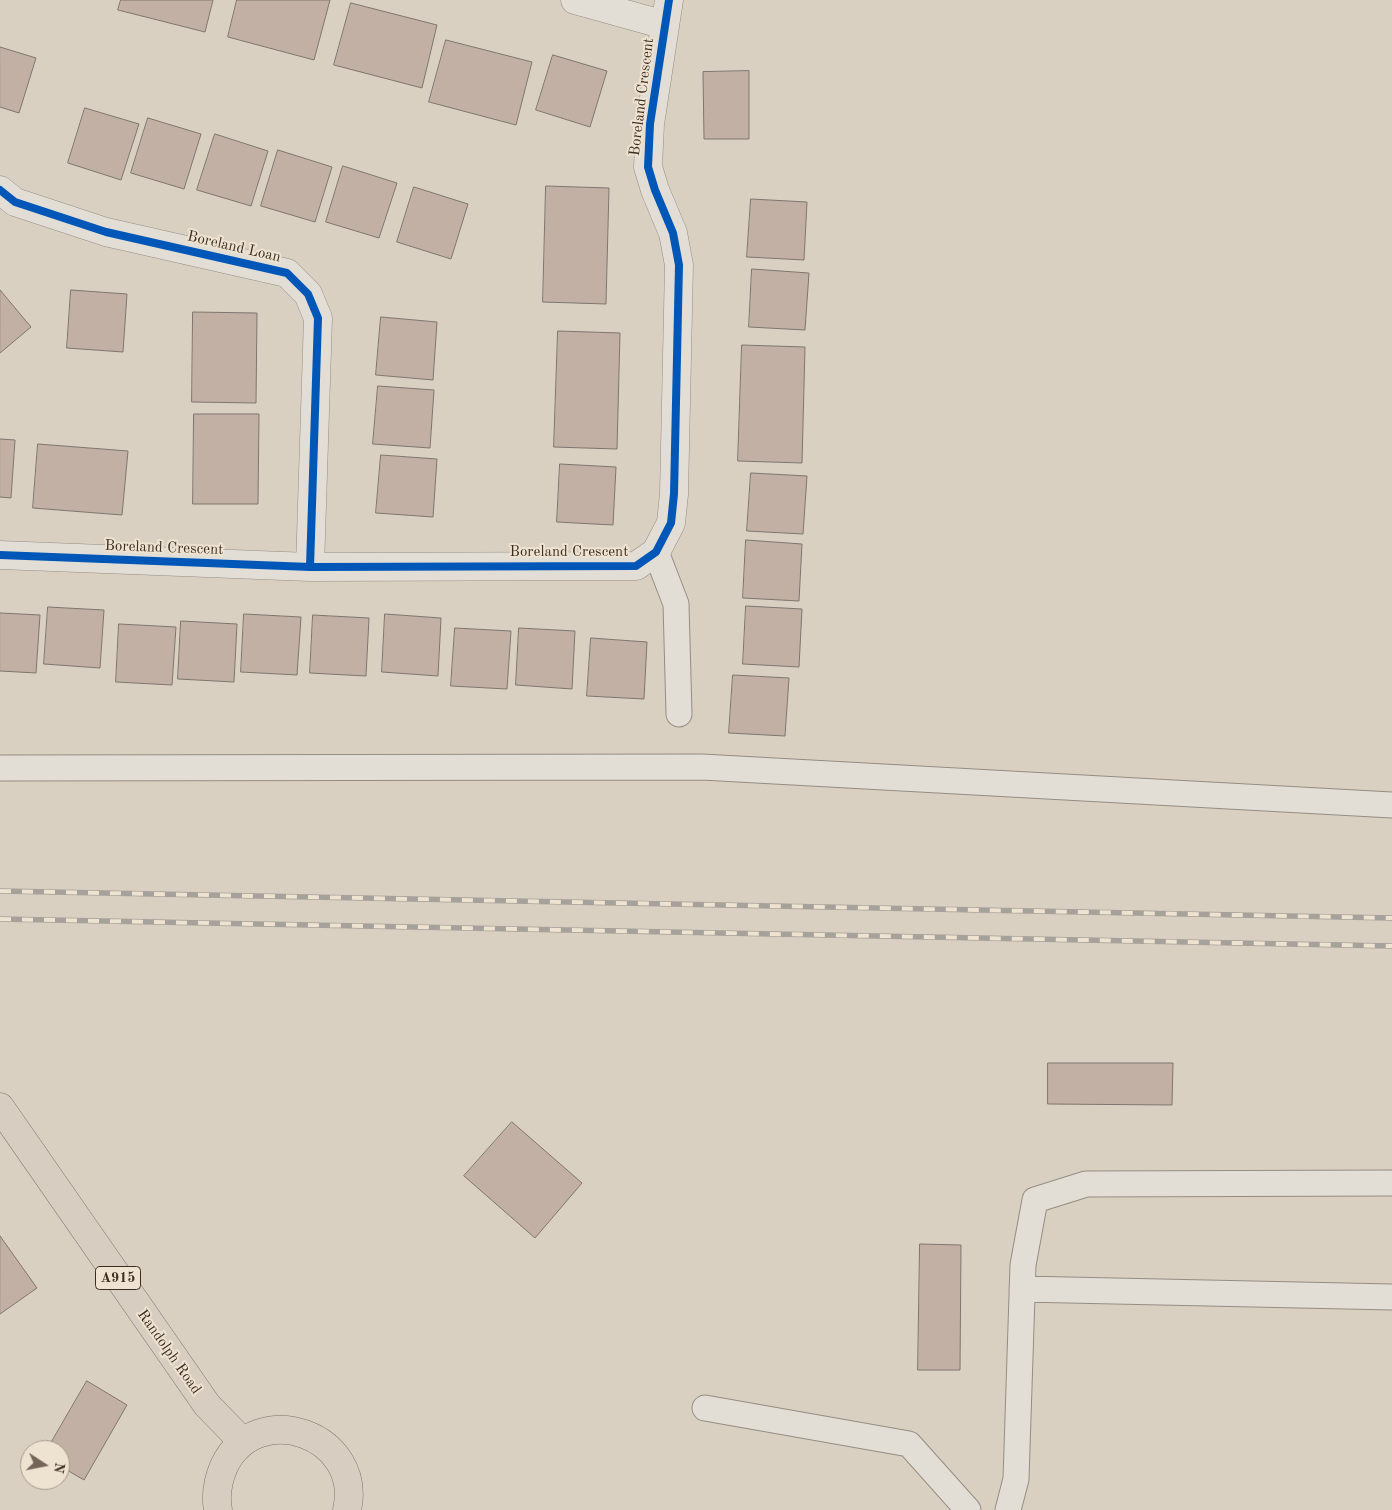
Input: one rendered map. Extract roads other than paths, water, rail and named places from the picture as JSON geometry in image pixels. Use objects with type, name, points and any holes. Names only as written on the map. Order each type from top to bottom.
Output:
[{"type":"main road","name":"Randolph Road","points":[[0,1108],[206,1405],[243,1442]]},
{"type":"main road","points":[[218,1510],[216,1500],[219,1478],[228,1458],[243,1442],[263,1432],[284,1429],[305,1433],[324,1443],[338,1459],[347,1478],[349,1500],[347,1510]]},
{"type":"street","points":[[576,0],[667,12]]},
{"type":"street","name":"Boreland Crescent","points":[[0,555],[310,567],[636,566],[656,552],[671,523],[674,494],[679,265],[673,233],[655,190],[648,167],[650,124],[667,12]]},
{"type":"street","name":"Boreland Loan","points":[[0,190],[15,202],[106,232],[287,273],[308,294],[318,318],[310,567]]},
{"type":"lane","points":[[656,552],[676,604],[679,714]]},
{"type":"lane","points":[[0,768],[702,768],[1392,804]]},
{"type":"lane","points":[[1008,1510],[1016,1479],[1023,1265],[1035,1200],[1086,1184],[1392,1183]]},
{"type":"lane","points":[[1022,1289],[1392,1297]]},
{"type":"lane","points":[[705,1408],[909,1444],[968,1510]]},
{"type":"railway","points":[[0,891],[1392,918]]},
{"type":"railway","points":[[0,919],[1392,946]]}]
